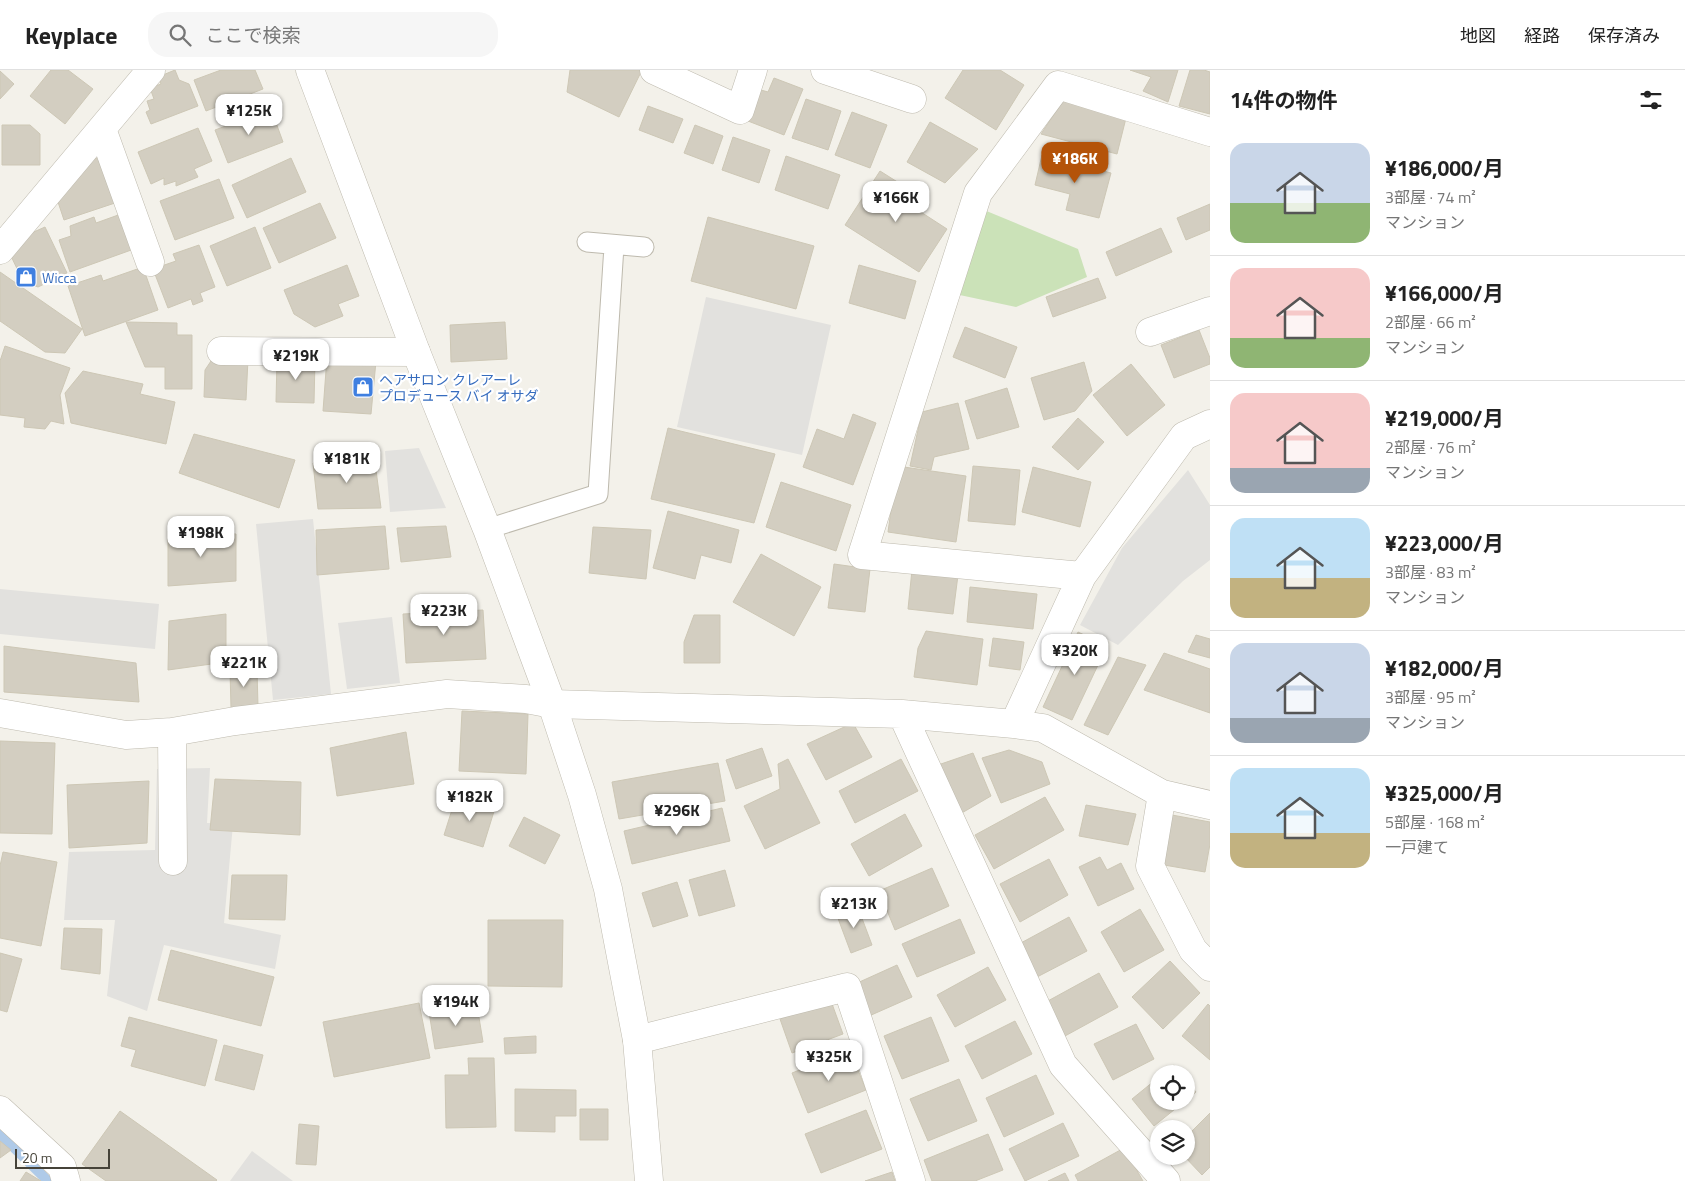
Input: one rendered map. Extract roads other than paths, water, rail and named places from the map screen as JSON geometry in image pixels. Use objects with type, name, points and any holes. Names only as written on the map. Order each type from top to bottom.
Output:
[{"type":"street","points":[[0,250],[151,70]]},
{"type":"street","points":[[310,70],[416,352],[487,529],[552,704],[582,795],[608,889],[637,1040],[648,1181]]},
{"type":"street","points":[[654,70],[740,110],[753,70]]},
{"type":"street","points":[[825,70],[912,99]]},
{"type":"street","points":[[1082,576],[862,555],[978,193],[1063,77],[1210,132]]},
{"type":"street","points":[[102,129],[150,262]]},
{"type":"street","points":[[1150,332],[1210,311]]},
{"type":"street","points":[[221,351],[416,352]]},
{"type":"street","points":[[1014,724],[1082,576],[1184,436],[1210,424]]},
{"type":"street","points":[[0,714],[126,735],[172,732],[235,721],[447,694],[526,699],[552,704],[902,714],[1043,728],[1162,794],[1210,805]]},
{"type":"street","points":[[902,714],[1063,1065],[1166,1181]]},
{"type":"street","points":[[172,732],[173,861]]},
{"type":"street","points":[[1162,794],[1150,866],[1193,950],[1210,968]]},
{"type":"street","points":[[637,1040],[847,987],[911,1181]]},
{"type":"street","points":[[0,1110],[62,1167],[66,1181]]},
{"type":"lane","points":[[587,242],[614,246],[644,247]]},
{"type":"lane","points":[[487,529],[598,494],[614,246]]},
{"type":"waterway","points":[[0,1134],[48,1181]]},
{"type":"place","name":"Wicca","points":[[26,277]]},
{"type":"place","name":"ヘアサロン クレアーレ プロデュース バイ オサダ","points":[[363,387]]}]
